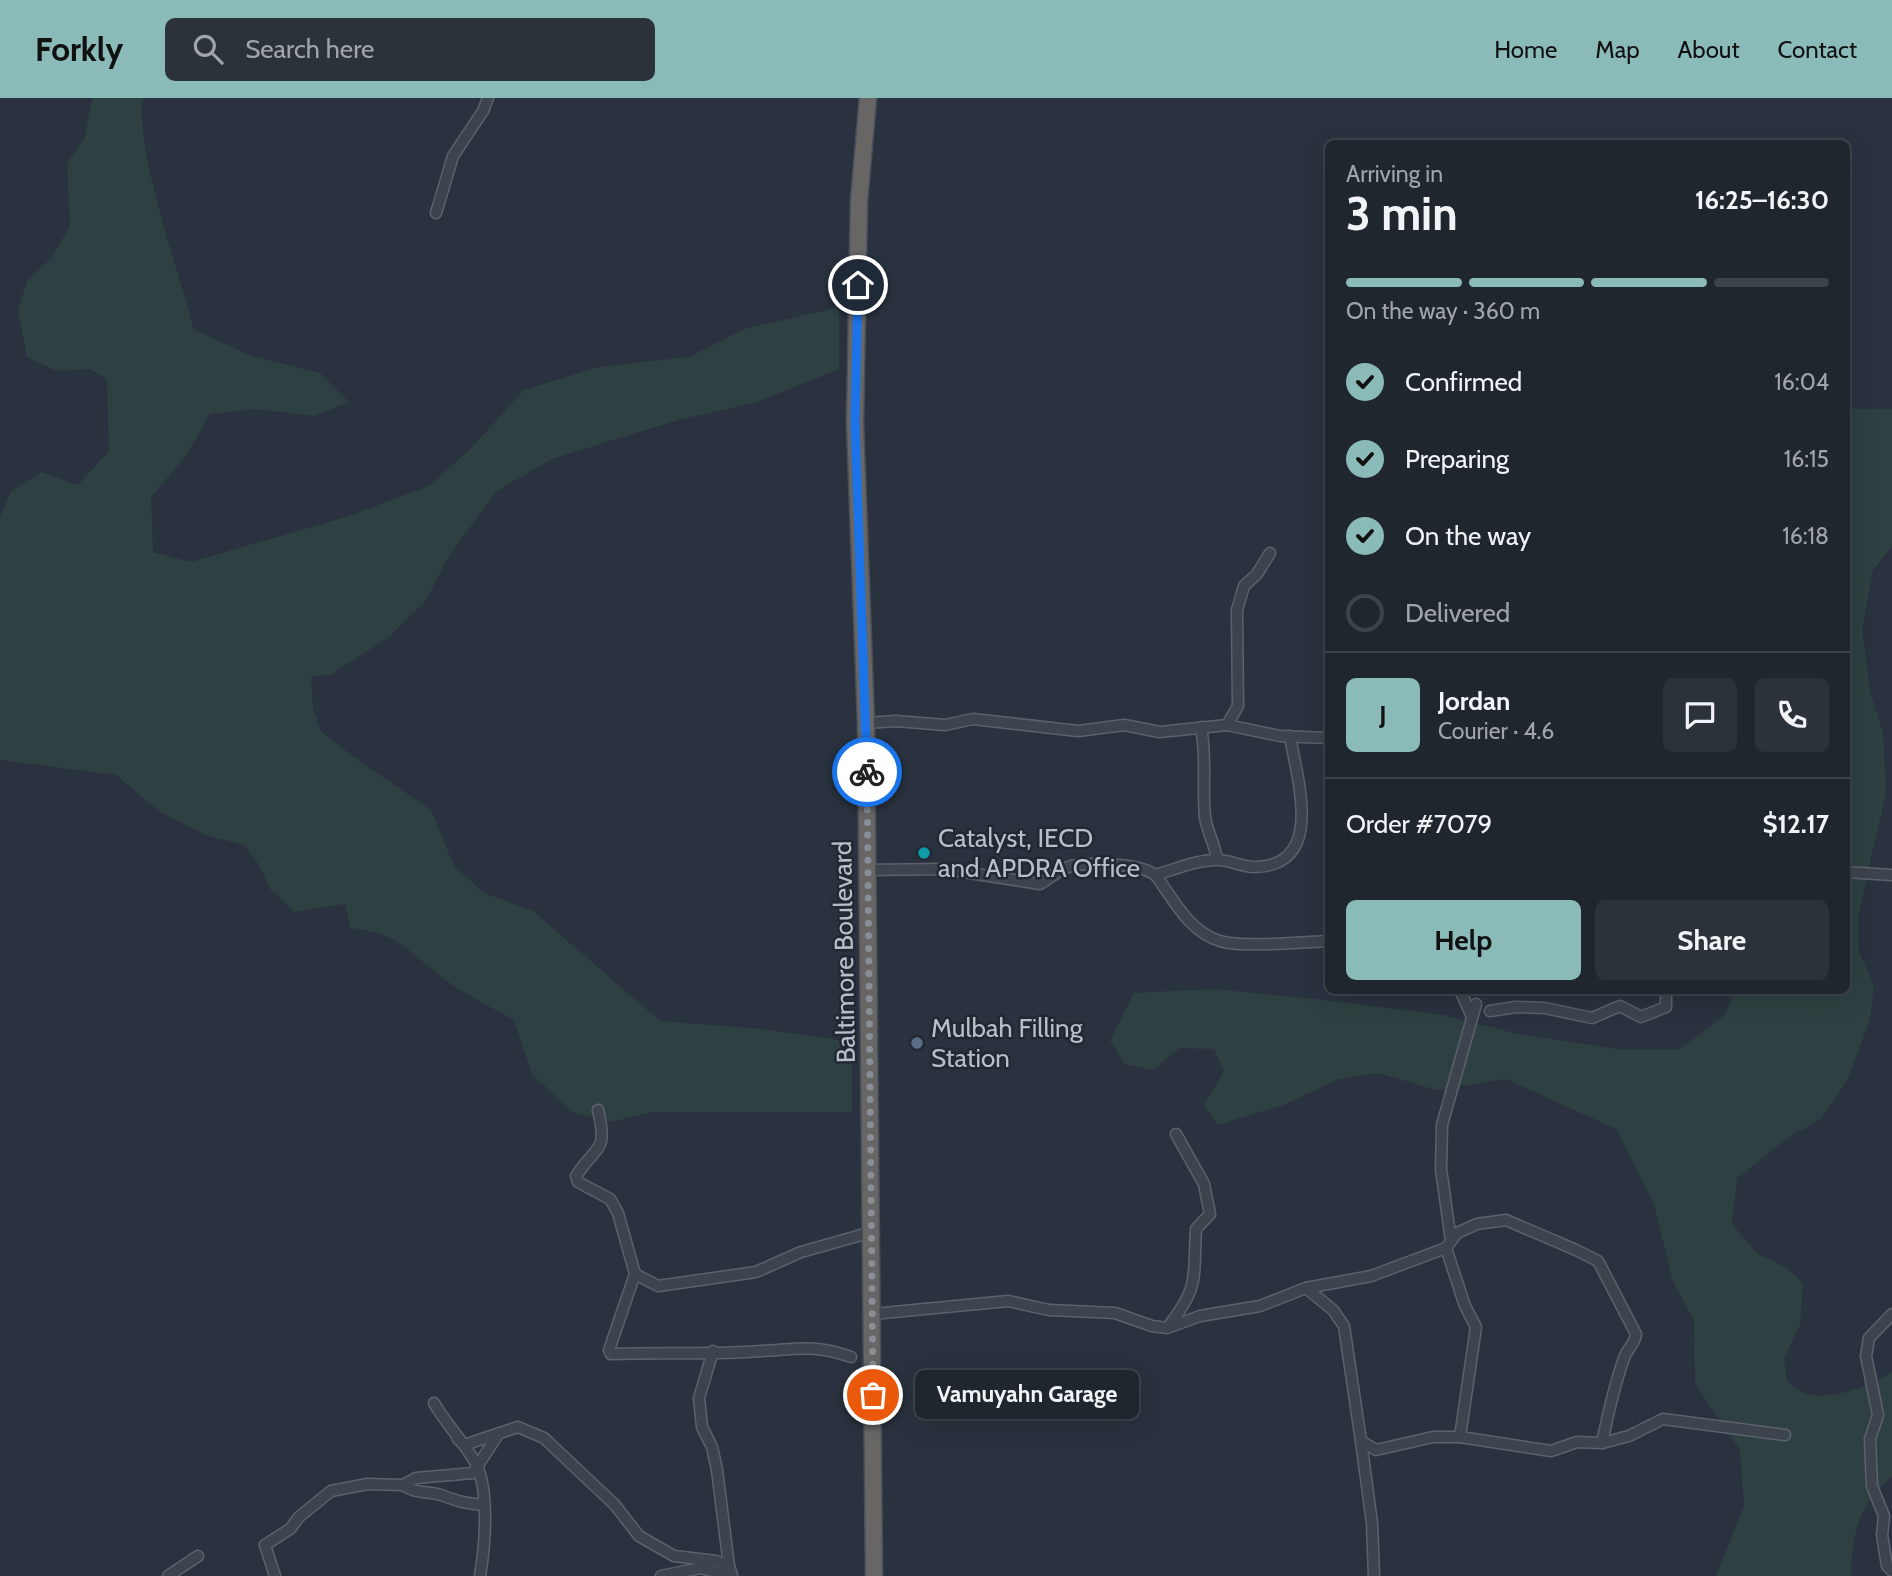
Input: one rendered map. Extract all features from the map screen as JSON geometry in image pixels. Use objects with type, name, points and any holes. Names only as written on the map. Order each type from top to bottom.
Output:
[{"type":"highway","name":"Baltimore Boulevard","points":[[868,98],[859,201],[855,423],[866,723],[874,1576]]},
{"type":"street","points":[[436,213],[453,156],[488,98]]},
{"type":"street","points":[[1227,725],[1238,706],[1237,610],[1244,586],[1257,574],[1270,553]]},
{"type":"street","points":[[866,723],[896,721],[945,725],[973,719],[1078,731],[1124,725],[1160,732],[1227,725],[1290,736],[1325,738]]},
{"type":"street","points":[[1202,727],[1206,765],[1205,819],[1214,841],[1217,859]]},
{"type":"street","points":[[1155,875],[1217,859],[1256,867],[1270,864],[1293,853],[1301,836],[1302,812],[1290,736]]},
{"type":"street","points":[[867,870],[944,869],[1040,884],[1067,867],[1085,864],[1140,868],[1155,875],[1180,911],[1199,929],[1221,942],[1325,942]]},
{"type":"street","points":[[1850,872],[1889,873]]},
{"type":"street","points":[[1462,994],[1472,1017]]},
{"type":"street","points":[[1490,1012],[1516,1007],[1545,1008],[1592,1018],[1620,1006],[1641,1017],[1666,1007],[1666,994]]},
{"type":"street","points":[[1460,1437],[1476,1327],[1465,1306],[1448,1244],[1441,1169],[1442,1125],[1476,1004]]},
{"type":"street","points":[[598,1110],[604,1135],[601,1147],[576,1176],[578,1182],[610,1199],[618,1213],[635,1274],[609,1350],[611,1354],[761,1351],[800,1346],[826,1348],[851,1357]]},
{"type":"street","points":[[1167,1328],[1186,1303],[1196,1276],[1196,1229],[1210,1214],[1204,1184],[1176,1134]]},
{"type":"street","points":[[873,1314],[1008,1301],[1049,1310],[1115,1313],[1152,1326],[1167,1328],[1200,1316],[1260,1306],[1306,1288],[1371,1276],[1448,1244],[1457,1233],[1477,1224],[1506,1220],[1598,1261],[1636,1335],[1626,1353],[1613,1389],[1602,1443]]},
{"type":"street","points":[[635,1274],[657,1286],[756,1272],[801,1252],[872,1232]]},
{"type":"street","points":[[1306,1288],[1334,1310],[1344,1326],[1367,1475],[1374,1576]]},
{"type":"street","points":[[1892,1314],[1869,1338],[1866,1356],[1878,1415],[1870,1439],[1872,1486],[1884,1516],[1882,1535],[1887,1566],[1892,1571]]},
{"type":"street","points":[[713,1351],[700,1406],[702,1427],[712,1447],[717,1470],[729,1572]]},
{"type":"street","points":[[434,1403],[477,1465],[484,1505],[484,1552],[480,1576]]},
{"type":"street","points":[[1361,1441],[1376,1450],[1433,1437],[1460,1437],[1551,1451],[1577,1442],[1602,1443],[1629,1436],[1663,1419],[1785,1435]]},
{"type":"street","points":[[457,1438],[464,1444],[518,1427],[544,1438],[615,1504],[639,1536],[674,1556],[716,1561],[729,1572]]},
{"type":"street","points":[[275,1576],[265,1545],[290,1530],[299,1517],[331,1491],[368,1484],[403,1485],[416,1478],[473,1474],[499,1432]]},
{"type":"street","points":[[403,1485],[410,1490],[439,1494],[451,1502],[484,1505]]},
{"type":"street","points":[[168,1576],[181,1571],[198,1556]]},
{"type":"street","points":[[661,1576],[700,1568],[729,1572]]},
{"type":"shaded area","points":[[92,98],[143,98],[142,120],[151,178],[194,330],[252,356],[320,373],[349,402],[315,416],[255,409],[210,414],[186,456],[151,497],[153,552],[191,562],[349,516],[429,486],[471,448],[524,390],[598,367],[689,357],[744,329],[839,307],[839,369],[757,402],[682,419],[552,459],[497,491],[449,556],[425,602],[389,637],[332,674],[311,677],[313,708],[321,731],[431,810],[454,866],[484,893],[533,911],[660,1021],[763,1029],[852,1042],[852,1112],[652,1112],[610,1122],[573,1113],[532,1074],[514,1020],[456,988],[399,943],[366,930],[350,928],[345,904],[294,912],[270,889],[259,865],[244,845],[209,836],[160,812],[116,775],[0,760],[0,517],[11,491],[41,472],[78,485],[109,451],[107,379],[89,369],[56,371],[27,357],[18,310],[27,281],[51,258],[70,226],[67,163],[85,137]]},
{"type":"shaded area","points":[[1850,409],[1892,409],[1892,547],[1873,570],[1862,630],[1870,690],[1883,734],[1886,793],[1858,916],[1859,952],[1874,985],[1870,1019],[1848,1079],[1820,1120],[1792,1135],[1737,1178],[1732,1224],[1757,1253],[1787,1268],[1803,1284],[1800,1325],[1784,1359],[1787,1381],[1809,1395],[1833,1395],[1874,1382],[1892,1371],[1892,1476],[1871,1499],[1859,1521],[1853,1545],[1851,1576],[1716,1576],[1744,1506],[1740,1450],[1695,1384],[1694,1321],[1672,1279],[1654,1204],[1616,1129],[1506,1079],[1436,1090],[1378,1073],[1336,1080],[1284,1105],[1217,1125],[1204,1105],[1224,1071],[1214,1049],[1180,1048],[1153,1070],[1125,1064],[1110,1041],[1134,993],[1212,989],[1443,1015],[1518,1034],[1625,1050],[1679,1050],[1726,1014],[1733,994],[1850,994]]},
{"type":"way so far","points":[[867,772],[873,1395]]},
{"type":"place","name":"Catalyst, IECD and APDRA Office","points":[[924,853]]},
{"type":"place","name":"Mulbah Filling Station","points":[[917,1043]]},
{"type":"place","name":"Vamuyahn Garage","points":[[873,1395]]},
{"type":"route","points":[[858,285],[855,423],[867,772]]}]
